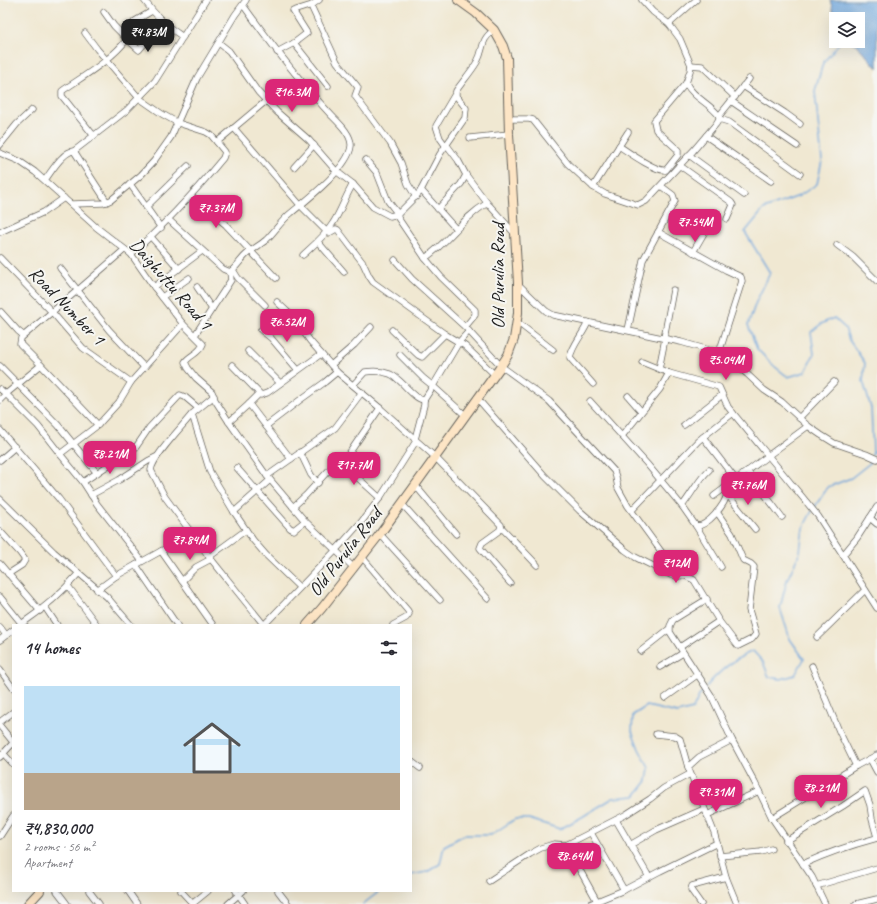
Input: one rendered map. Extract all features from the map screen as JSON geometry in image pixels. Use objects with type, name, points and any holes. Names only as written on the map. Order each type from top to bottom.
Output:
[{"type":"main road","name":"Old Purulia Road","points":[[308,624],[362,557],[402,504],[495,375],[508,354],[514,339],[517,322],[518,283],[509,134],[507,58],[503,46],[494,30],[458,0]]},
{"type":"main road","points":[[28,904],[39,892]]},
{"type":"street","points":[[144,0],[168,28],[183,37]]},
{"type":"street","points":[[44,180],[58,162],[127,110],[139,98],[161,73],[206,0]]},
{"type":"street","points":[[277,52],[294,43],[307,33],[293,11],[312,5],[319,0]]},
{"type":"street","points":[[619,146],[660,170],[666,170],[678,155],[678,150],[656,130],[654,122],[686,84],[690,71],[690,65],[680,39],[669,24],[653,12],[642,0]]},
{"type":"street","points":[[669,24],[696,0]]},
{"type":"street","points":[[72,204],[107,202],[130,184],[154,161],[168,142],[178,123],[195,82],[245,1],[277,52],[302,83],[338,122],[350,141],[351,146],[346,159],[336,171],[301,206],[291,213],[266,240],[245,255],[231,271],[231,280],[195,336]]},
{"type":"street","points":[[312,5],[337,62],[358,86],[358,90],[355,94],[357,98],[398,156],[408,184],[416,197]]},
{"type":"street","points":[[94,136],[66,104],[62,96],[62,91],[106,60],[122,46],[125,37],[135,21],[152,11]]},
{"type":"street","points":[[104,12],[114,26],[139,50],[162,22]]},
{"type":"street","points":[[494,30],[487,35],[483,42],[481,54],[477,62],[455,94],[436,126],[440,138],[458,160],[466,175],[488,204],[515,234]]},
{"type":"street","points":[[85,33],[139,98],[178,123],[206,132],[224,149],[225,155],[191,196],[152,237],[131,254]]},
{"type":"street","points":[[219,43],[229,51],[266,101],[314,145],[336,171],[377,210],[390,216],[397,214],[416,197],[446,145],[465,118],[465,106],[455,94]]},
{"type":"street","points":[[294,43],[328,86]]},
{"type":"street","points":[[690,65],[702,66],[733,99],[797,146]]},
{"type":"street","points":[[509,119],[533,120],[568,164],[593,187],[605,194],[638,205],[646,201],[661,186],[706,136],[749,79]]},
{"type":"street","points":[[217,142],[266,101],[302,83]]},
{"type":"street","points":[[686,84],[694,95],[719,118],[729,122],[800,174]]},
{"type":"street","points":[[743,86],[800,124]]},
{"type":"street","points":[[0,145],[12,130],[32,110]]},
{"type":"street","points":[[234,128],[301,206],[326,232]]},
{"type":"street","points":[[593,187],[628,132]]},
{"type":"street","points":[[470,138],[509,134]]},
{"type":"street","points":[[706,136],[771,181]]},
{"type":"street","points":[[294,167],[314,145]]},
{"type":"street","points":[[74,151],[107,202]]},
{"type":"street","name":"Daighuttu Road 1","points":[[0,153],[19,161],[44,180],[96,227],[131,254],[154,287],[183,324],[203,344],[202,347],[187,359],[185,362],[186,365],[196,378],[212,392],[229,422],[269,478],[305,521],[353,568]]},
{"type":"street","points":[[689,155],[744,195]]},
{"type":"street","points":[[265,624],[335,551],[380,498],[416,441],[415,439],[424,400],[475,314],[475,310],[441,277],[425,258],[388,201],[377,173],[366,160]]},
{"type":"street","points":[[680,165],[731,202],[733,209],[727,219]]},
{"type":"street","points":[[146,206],[188,166]]},
{"type":"street","points":[[438,209],[461,184],[466,175]]},
{"type":"street","points":[[303,255],[318,242],[338,214],[350,183]]},
{"type":"street","points":[[130,184],[161,228]]},
{"type":"street","points":[[628,330],[642,265],[675,198],[670,192],[661,186]]},
{"type":"street","points":[[421,190],[456,229]]},
{"type":"street","points":[[191,196],[226,225],[276,278]]},
{"type":"street","points":[[0,232],[44,212],[64,198]]},
{"type":"street","points":[[425,258],[438,249],[469,216],[484,205],[488,204]]},
{"type":"street","points":[[169,220],[223,269],[231,271],[265,305]]},
{"type":"street","points":[[326,232],[329,233],[336,229],[338,230],[364,263],[373,282],[445,334],[459,342],[472,352],[495,375]]},
{"type":"street","points":[[658,232],[741,277],[742,282],[719,353]]},
{"type":"street","points":[[693,252],[704,233]]},
{"type":"street","points":[[152,237],[179,269]]},
{"type":"street","points":[[318,242],[344,272]]},
{"type":"street","points":[[838,245],[853,257],[877,281]]},
{"type":"street","points":[[98,425],[20,344],[20,340],[23,335],[124,250]]},
{"type":"street","points":[[154,287],[202,251]]},
{"type":"street","name":"Road Number 1","points":[[0,258],[52,312],[83,348],[131,382]]},
{"type":"street","points":[[395,260],[412,280],[467,329],[501,366],[549,401],[614,471],[618,488],[679,576]]},
{"type":"street","points":[[60,268],[109,330],[144,367]]},
{"type":"street","points":[[162,297],[189,278]]},
{"type":"street","points":[[518,283],[549,313],[664,338],[719,353],[728,358],[748,374],[764,390],[782,402],[808,426],[834,443],[877,459]]},
{"type":"street","points":[[197,287],[212,309]]},
{"type":"street","points":[[659,369],[673,290]]},
{"type":"street","points":[[277,302],[292,317],[331,365],[435,457],[501,525],[502,528],[537,565]]},
{"type":"street","points":[[0,312],[23,335]]},
{"type":"street","points":[[517,322],[554,350]]},
{"type":"street","points":[[588,322],[572,351],[570,358],[593,384]]},
{"type":"street","points":[[60,454],[98,425],[119,402],[131,382],[183,324]]},
{"type":"street","points":[[331,365],[354,345],[371,327]]},
{"type":"street","points":[[261,330],[271,338],[298,370]]},
{"type":"street","points":[[392,330],[418,355],[422,356],[445,334]]},
{"type":"street","points":[[248,351],[280,383]]},
{"type":"street","points":[[229,422],[259,394],[264,394],[321,354]]},
{"type":"street","points":[[400,355],[423,378],[465,415]]},
{"type":"street","points":[[642,362],[669,373],[717,386],[720,389],[728,407],[818,516],[877,608]]},
{"type":"street","points":[[232,364],[259,394]]},
{"type":"street","points":[[0,400],[40,365]]},
{"type":"street","points":[[0,366],[38,404],[73,443],[97,473]]},
{"type":"street","points":[[266,426],[338,372]]},
{"type":"street","points":[[353,386],[365,372],[383,372],[397,378],[419,399],[424,400]]},
{"type":"street","points":[[622,436],[660,389],[669,373]]},
{"type":"street","points":[[799,418],[834,382]]},
{"type":"street","points":[[0,388],[38,426],[83,482],[91,495],[142,561]]},
{"type":"street","points":[[234,512],[258,492],[269,478],[291,459],[335,428],[362,392]]},
{"type":"street","points":[[83,482],[136,447],[149,428],[180,395],[186,397],[198,408]]},
{"type":"street","points":[[684,425],[722,395]]},
{"type":"street","points":[[214,396],[192,414],[157,457],[151,466],[152,474],[165,497],[210,558],[263,624]]},
{"type":"street","points":[[628,396],[641,411]]},
{"type":"street","points":[[478,398],[545,476],[580,511],[624,550],[635,557],[671,574],[686,576],[694,580],[707,599],[719,621],[738,646],[755,637],[756,634],[748,610],[754,567],[744,560],[732,534],[717,512]]},
{"type":"street","points":[[590,400],[682,506],[721,567]]},
{"type":"street","points":[[249,404],[291,459]]},
{"type":"street","points":[[293,507],[353,448],[380,408]]},
{"type":"street","points":[[632,510],[703,437],[733,413]]},
{"type":"street","points":[[192,414],[210,472],[234,512],[266,555],[299,587]]},
{"type":"street","points":[[714,496],[808,426]]},
{"type":"street","points":[[0,430],[59,499],[116,576]]},
{"type":"street","points":[[703,437],[736,480]]},
{"type":"street","points":[[1,458],[15,446]]},
{"type":"street","points":[[300,452],[310,475],[318,482]]},
{"type":"street","points":[[91,495],[157,457]]},
{"type":"street","points":[[342,460],[358,478],[380,498]]},
{"type":"street","points":[[237,468],[292,530],[296,529],[305,521]]},
{"type":"street","points":[[682,506],[691,495],[700,479],[709,470]]},
{"type":"street","points":[[747,471],[782,517]]},
{"type":"street","points":[[415,485],[456,534]]},
{"type":"street","points":[[725,488],[727,494],[755,529]]},
{"type":"street","points":[[696,526],[703,525],[717,512],[726,499],[727,494]]},
{"type":"street","points":[[0,499],[78,574],[107,597],[130,624]]},
{"type":"street","points":[[402,504],[488,598]]},
{"type":"street","points":[[843,555],[857,538],[877,507]]},
{"type":"street","points":[[870,518],[877,524]]},
{"type":"street","points":[[502,528],[482,543],[480,548],[510,582]]},
{"type":"street","points":[[182,580],[246,530]]},
{"type":"street","points":[[0,531],[25,560],[22,565],[8,574]]},
{"type":"street","points":[[97,590],[116,576],[161,551],[190,531]]},
{"type":"street","points":[[380,534],[440,600]]},
{"type":"street","points":[[161,551],[212,624]]},
{"type":"street","points":[[362,557],[408,611],[409,614],[406,618],[395,624]]},
{"type":"street","points":[[0,564],[40,611]]},
{"type":"street","points":[[136,564],[176,624]]},
{"type":"street","points":[[0,597],[21,624],[45,607],[68,586],[78,574]]},
{"type":"street","points":[[68,586],[96,624]]},
{"type":"street","points":[[817,637],[865,590]]},
{"type":"street","points":[[641,652],[669,629],[673,620],[707,599]]},
{"type":"street","points":[[45,607],[56,624]]},
{"type":"street","points":[[680,647],[719,621]]},
{"type":"street","points":[[0,627],[6,635]]},
{"type":"street","points":[[669,629],[711,695],[772,818],[786,841],[803,864],[825,904]]},
{"type":"street","points":[[0,640],[12,631]]},
{"type":"street","points":[[660,667],[683,652]]},
{"type":"street","points":[[812,666],[838,731],[856,766]]},
{"type":"street","points":[[0,670],[12,687]]},
{"type":"street","points":[[665,698],[698,675]]},
{"type":"street","points":[[0,722],[12,713]]},
{"type":"street","points":[[0,726],[12,741]]},
{"type":"street","points":[[656,734],[675,736],[680,739],[690,774],[717,843],[726,877],[737,904]]},
{"type":"street","points":[[688,767],[699,757],[732,740]]},
{"type":"street","points":[[12,743],[2,755],[12,763]]},
{"type":"street","points":[[772,818],[809,794],[877,755]]},
{"type":"street","points":[[870,759],[877,772]]},
{"type":"street","points":[[412,762],[420,768]]},
{"type":"street","points":[[489,881],[541,848],[554,844],[566,844],[616,820],[637,808],[664,788],[690,774]]},
{"type":"street","points":[[707,816],[759,791]]},
{"type":"street","points":[[786,841],[865,791],[877,835],[856,844],[823,854],[803,864]]},
{"type":"street","points":[[630,845],[656,830],[704,809]]},
{"type":"street","points":[[0,836],[12,818]]},
{"type":"street","points":[[616,820],[649,877]]},
{"type":"street","points":[[591,833],[624,890]]},
{"type":"street","points":[[590,904],[624,890],[717,843]]},
{"type":"street","points":[[566,844],[597,901]]},
{"type":"street","points":[[720,856],[761,852],[771,849]]},
{"type":"street","points":[[816,886],[877,868]]},
{"type":"street","points":[[701,904],[691,890],[692,886],[726,877]]},
{"type":"street","points":[[58,892],[67,904]]},
{"type":"street","points":[[90,892],[99,904]]},
{"type":"street","points":[[129,892],[137,904]]},
{"type":"street","points":[[182,892],[192,904],[207,892]]},
{"type":"street","points":[[228,904],[239,892],[245,904]]},
{"type":"street","points":[[279,892],[288,904]]},
{"type":"street","points":[[856,904],[877,899]]},
{"type":"water","points":[[830,0],[877,0],[877,68],[860,48],[865,48],[865,12],[833,12]]},
{"type":"waterway","points":[[835,48],[823,63],[815,91],[822,161],[817,184],[799,196],[764,209],[745,232],[770,273],[756,302],[748,325],[757,349],[774,366],[788,377],[805,372],[814,354],[811,332],[821,324],[834,318],[845,328],[849,340],[865,363],[863,381],[871,408],[872,455]]},
{"type":"waterway","points":[[814,508],[828,487],[851,478],[870,463],[871,459]]},
{"type":"waterway","points":[[707,686],[728,666],[753,651],[763,662],[769,677],[781,679],[795,675],[804,659],[790,639],[780,608],[787,580],[800,552],[803,528],[812,511]]},
{"type":"waterway","points":[[412,875],[427,872],[440,864],[444,846],[464,835],[491,835],[515,819],[529,819],[560,829],[613,798],[635,796],[647,781],[649,768],[632,731],[633,715],[647,706],[677,713],[693,709],[699,696],[705,689]]},
{"type":"waterway","points":[[363,904],[379,892]]}]
